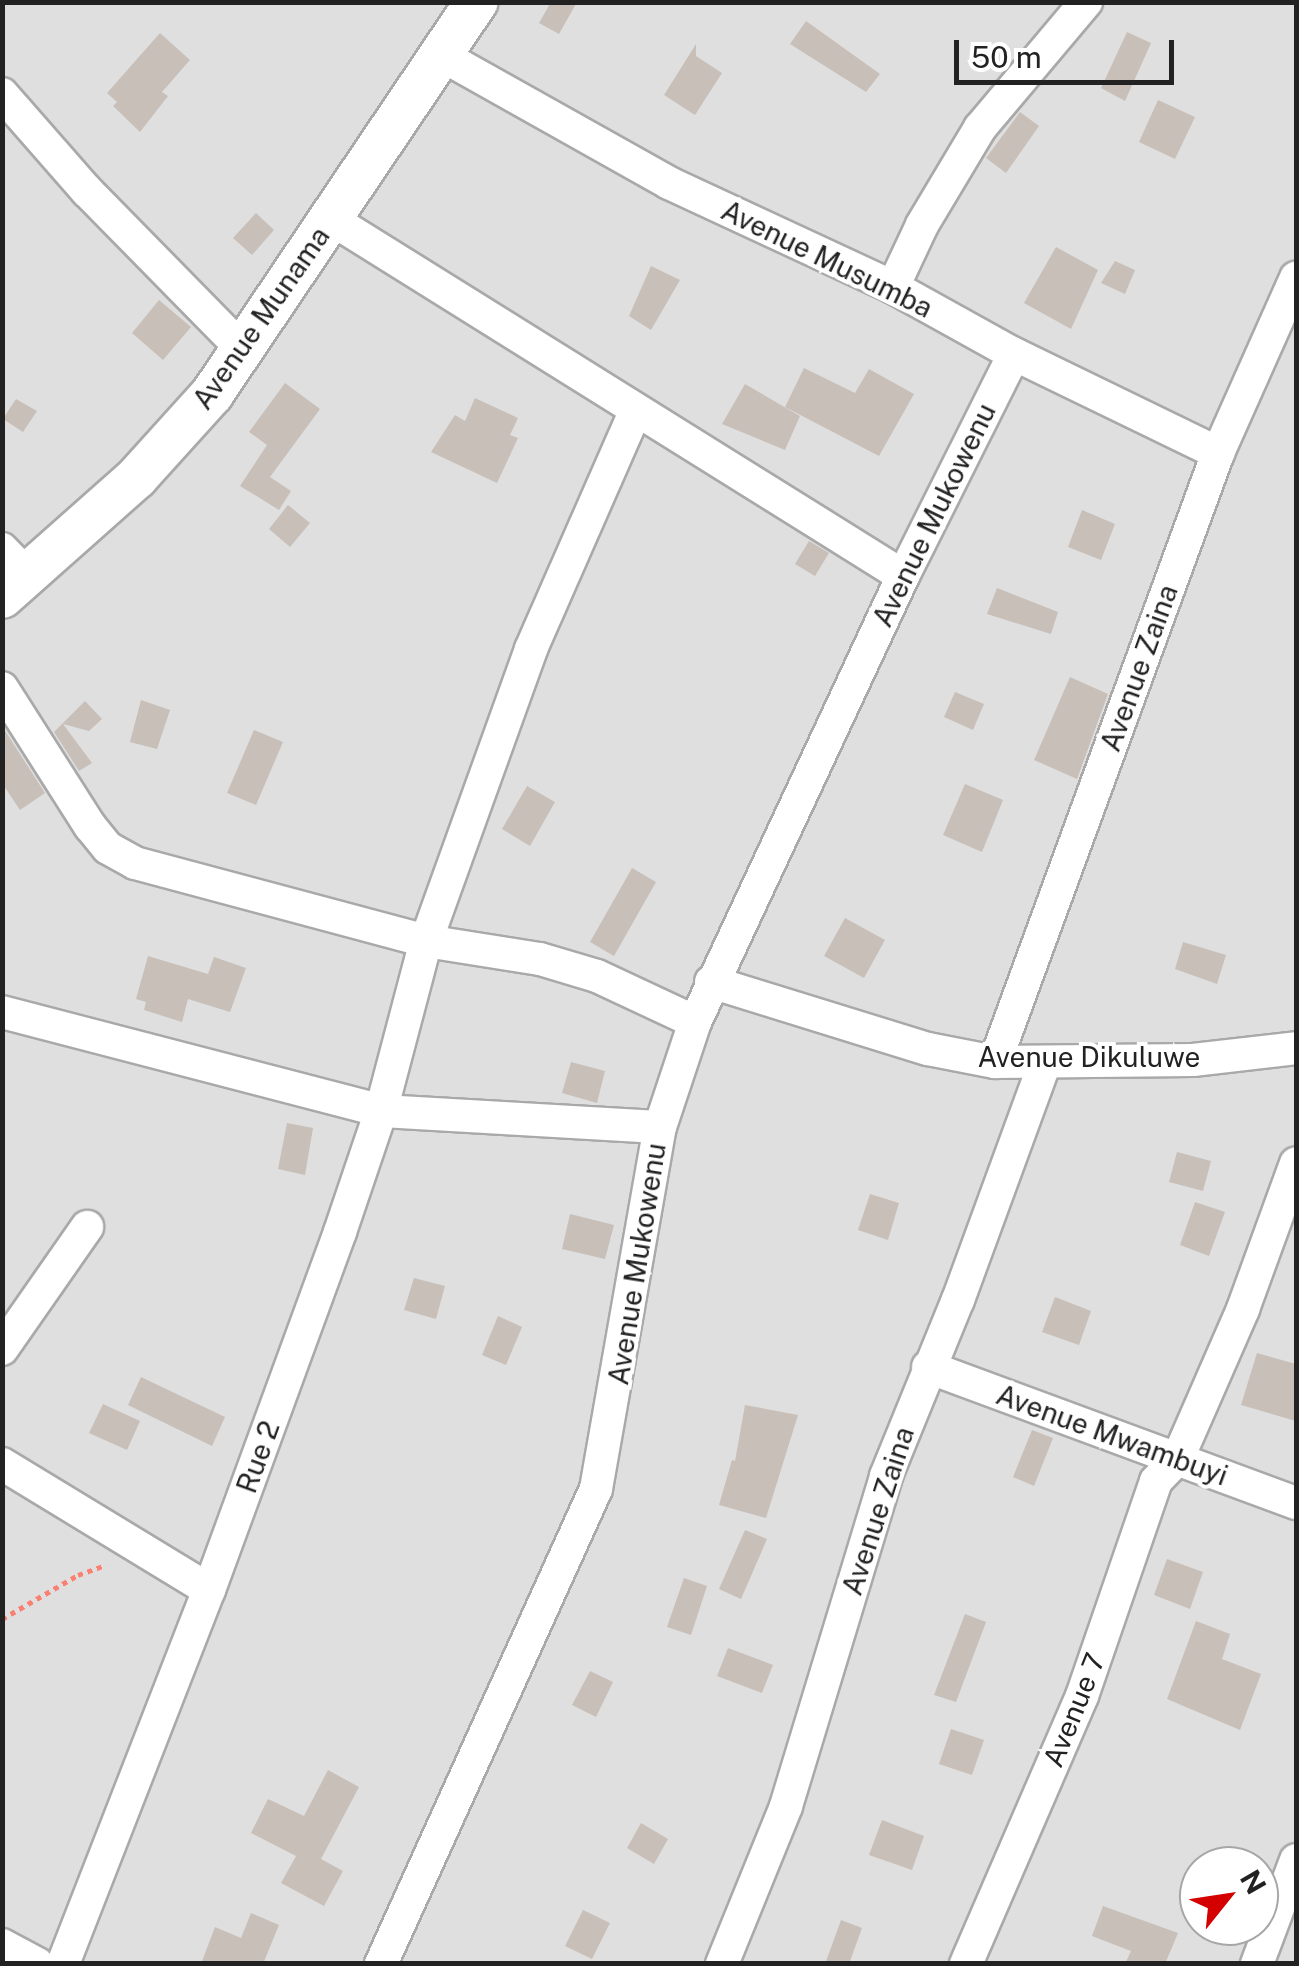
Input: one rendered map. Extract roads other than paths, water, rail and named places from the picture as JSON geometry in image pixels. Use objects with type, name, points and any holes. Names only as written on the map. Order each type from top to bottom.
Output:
[{"type":"street","name":"Avenue Munama","points":[[11,574],[137,477],[245,352],[476,2]]},
{"type":"street","points":[[893,287],[922,225],[980,128],[1086,2]]},
{"type":"street","name":"Avenue Musumba","points":[[441,54],[669,183],[893,287],[1014,354],[1218,453]]},
{"type":"street","points":[[2,94],[87,191],[245,352]]},
{"type":"street","points":[[330,220],[902,576]]},
{"type":"street","name":"Avenue Zaina","points":[[994,1062],[1218,453],[1296,278]]},
{"type":"street","name":"Avenue Mukowenu","points":[[381,1964],[596,1489],[660,1128],[695,1022],[902,576],[1014,354]]},
{"type":"street","name":"Rue 2","points":[[62,1964],[209,1590],[381,1110],[426,941],[530,649],[634,412]]},
{"type":"street","points":[[2,688],[108,848],[134,863],[252,898],[426,941],[540,959],[597,976],[695,1022]]},
{"type":"street","name":"Avenue Dikuluwe","points":[[712,982],[928,1050],[994,1062],[1193,1060],[1296,1048]]},
{"type":"street","points":[[2,1012],[381,1110],[660,1128]]},
{"type":"street","name":"Avenue Zaina","points":[[722,1964],[786,1806],[886,1476],[958,1300],[1045,1062]]},
{"type":"street","name":"Avenue 7","points":[[966,1964],[1082,1696],[1156,1480],[1178,1458],[1244,1308],[1296,1163]]},
{"type":"street","points":[[2,1349],[87,1228]]},
{"type":"street","name":"Avenue Mwambuyi","points":[[928,1367],[1296,1503]]},
{"type":"street","points":[[2,1464],[209,1590]]},
{"type":"street","points":[[1258,1964],[1296,1860]]},
{"type":"street","points":[[2,1945],[37,1964]]}]
